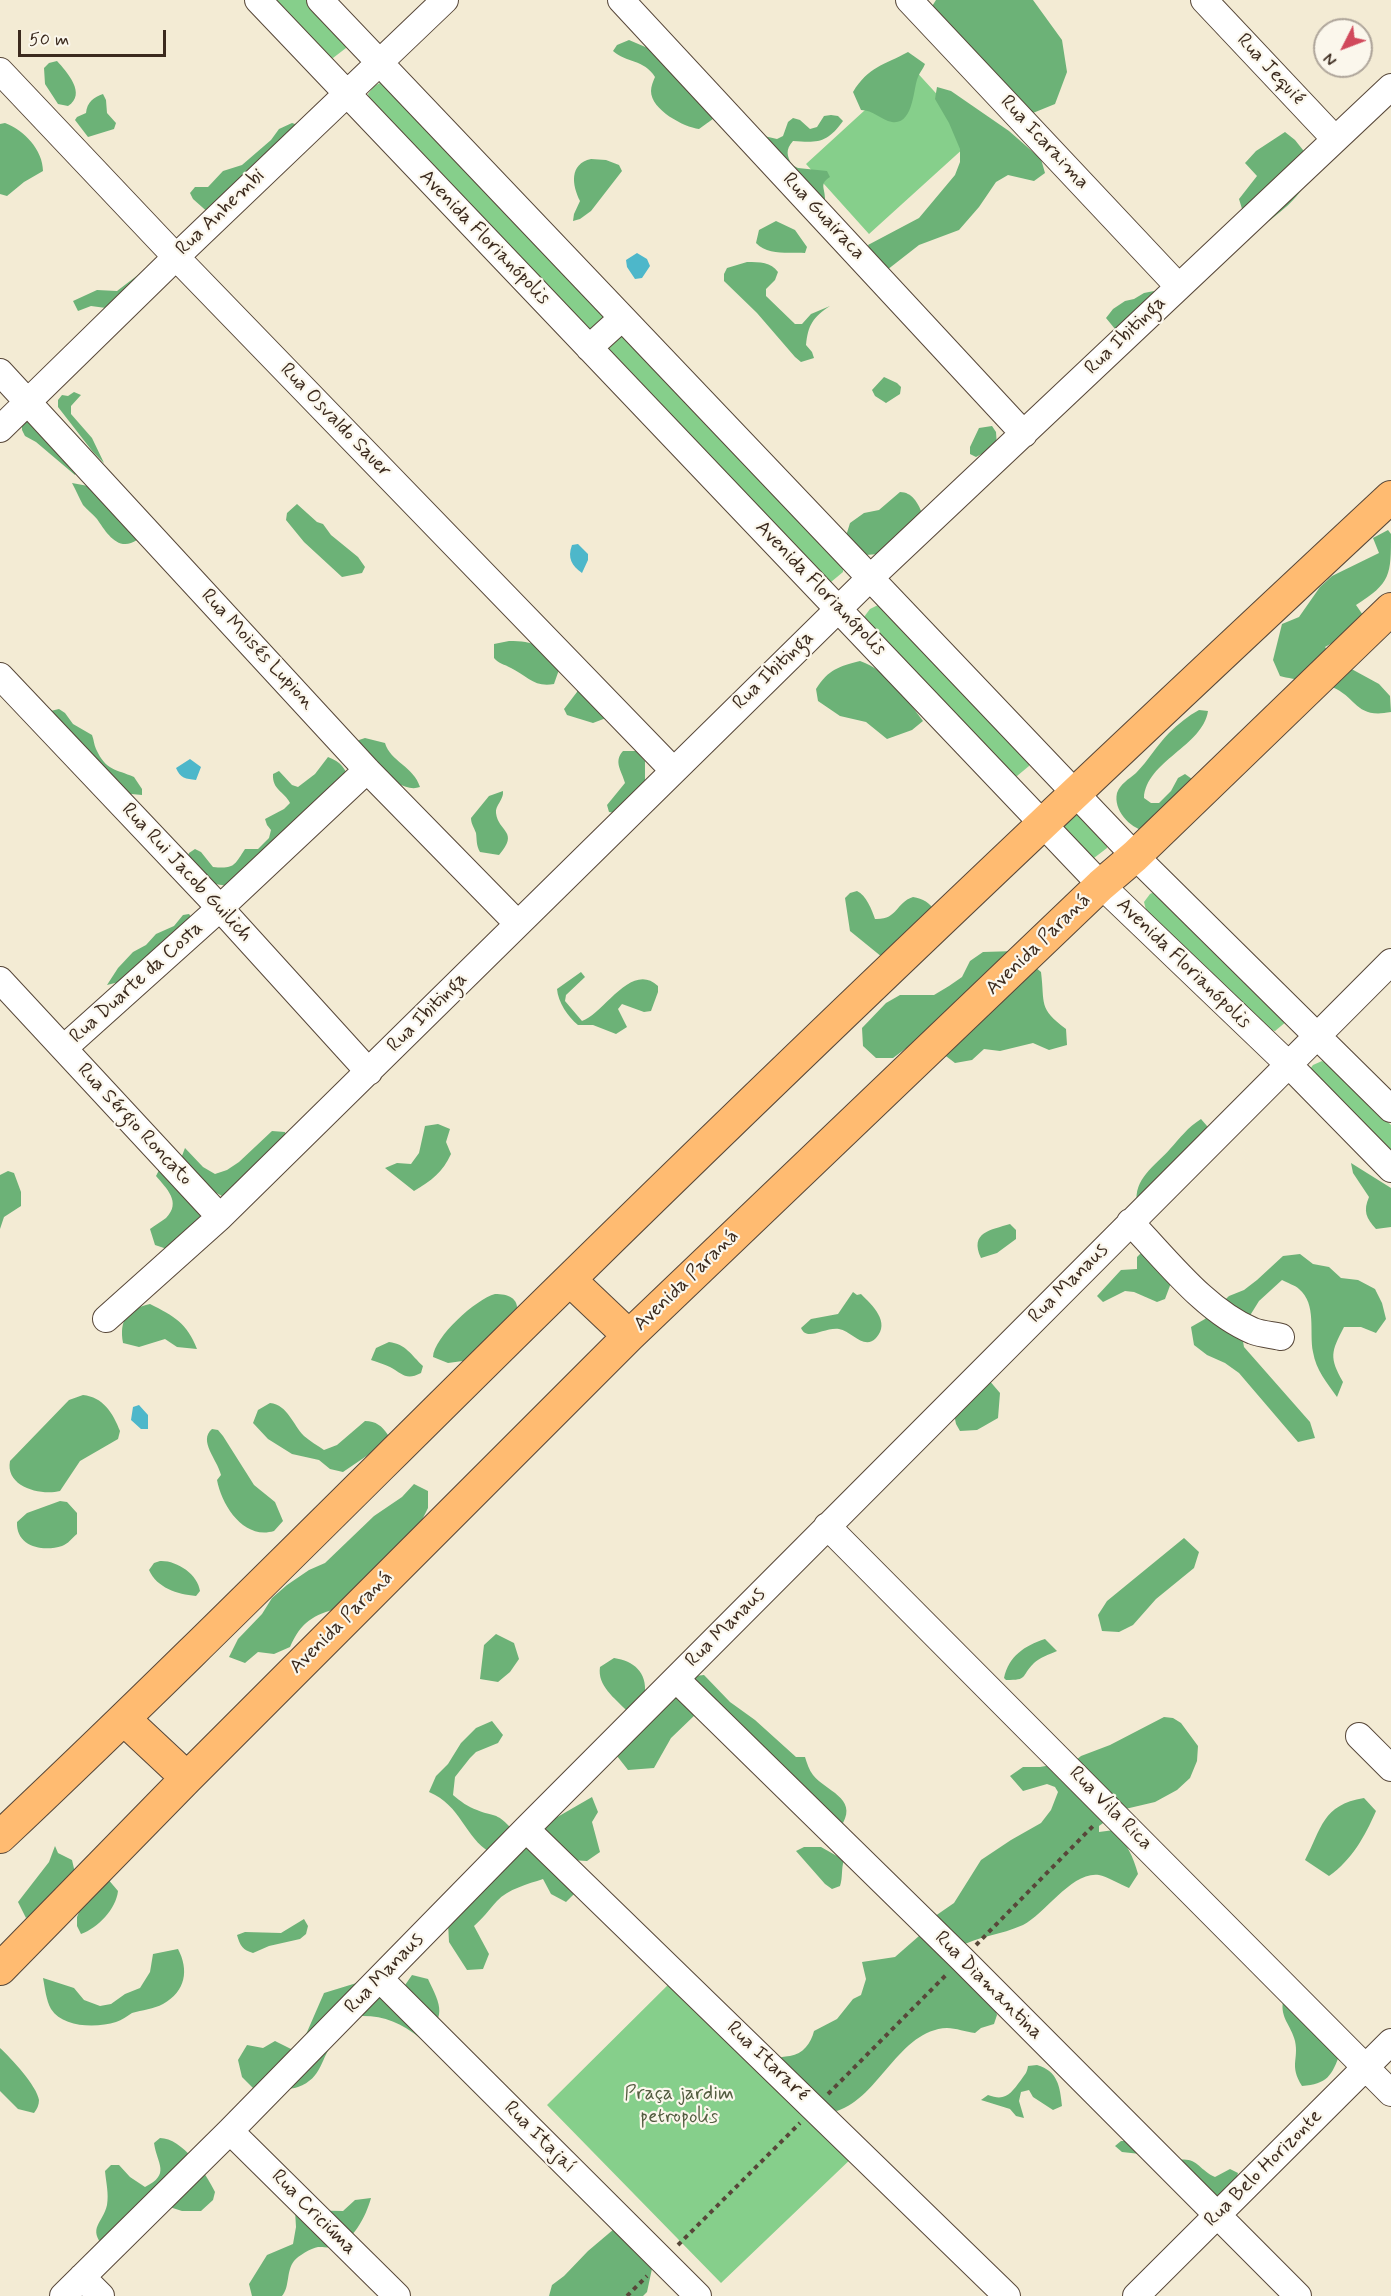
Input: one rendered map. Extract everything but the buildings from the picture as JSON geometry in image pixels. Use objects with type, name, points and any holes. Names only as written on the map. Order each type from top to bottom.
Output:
[{"type":"main road","points":[[0,1837],[125,1720],[570,1280],[1074,792],[1391,496]]},
{"type":"main road","name":"Avenida Paraná","points":[[0,1969],[187,1778],[629,1336],[1101,885],[1135,856],[1391,609]]},
{"type":"main road","points":[[570,1280],[629,1336]]},
{"type":"main road","points":[[125,1720],[187,1778]]},
{"type":"street","name":"Avenida Florianópolis","points":[[258,0],[1101,885],[1287,1064],[1391,1169]]},
{"type":"street","points":[[320,0],[1135,856],[1391,1109]]},
{"type":"street","name":"Rua Anhembi","points":[[0,429],[176,256],[445,0]]},
{"type":"street","name":"Rua Guairaca","points":[[621,0],[1024,434]]},
{"type":"street","name":"Rua Icaraima","points":[[909,0],[1178,286]]},
{"type":"street","name":"Rua Jequié","points":[[1204,0],[1335,139]]},
{"type":"street","name":"Rua Osvaldo Sauer","points":[[0,71],[673,770]]},
{"type":"street","name":"Rua Ibitinga","points":[[106,1319],[220,1217],[869,579],[1391,87]]},
{"type":"street","points":[[589,348],[622,318]]},
{"type":"street","name":"Rua Moisés Lupion","points":[[0,372],[367,770],[518,924]]},
{"type":"street","name":"Rua Rui Jacob Guilich","points":[[0,676],[220,909],[369,1072]]},
{"type":"street","name":"Rua Duarte da Costa","points":[[64,1048],[220,909],[367,770]]},
{"type":"street","name":"Rua Manaus","points":[[63,2296],[230,2131],[526,1829],[1391,962]]},
{"type":"street","name":"Rua Sérgio Roncato","points":[[0,980],[220,1217]]},
{"type":"street","points":[[1130,1222],[1199,1294],[1230,1319],[1255,1332],[1281,1337]]},
{"type":"street","name":"Rua Vila Rica","points":[[827,1526],[1391,2093]]},
{"type":"street","name":"Rua Diamantina","points":[[676,1679],[962,1959],[1298,2296]]},
{"type":"street","points":[[1359,1736],[1391,1768]]},
{"type":"street","name":"Rua Itararé","points":[[526,1829],[1007,2296]]},
{"type":"street","name":"Rua Itajaí","points":[[380,1979],[698,2296]]},
{"type":"street","name":"Rua Belo Horizonte","points":[[1136,2296],[1391,2042]]},
{"type":"street","name":"Rua Criciúma","points":[[230,2131],[398,2296]]},
{"type":"street","points":[[82,2277],[101,2296]]},
{"type":"path","points":[[627,2296],[1110,1809]]},
{"type":"green space","points":[[272,0],[308,0],[345,39],[346,48],[333,58],[326,56]]},
{"type":"green space","points":[[936,0],[1033,0],[1062,40],[1067,72],[1055,104],[1028,115],[929,11]]},
{"type":"green space","points":[[629,40],[650,49],[717,116],[699,129],[685,125],[662,111],[652,98],[651,89],[655,77],[651,71],[613,51],[617,45]]},
{"type":"green space","points":[[908,52],[925,64],[918,77],[909,112],[905,118],[892,122],[861,110],[853,92],[859,84],[877,68]]},
{"type":"green space","points":[[57,61],[76,89],[76,95],[68,106],[58,104],[45,84],[44,68],[49,63]]},
{"type":"green space","points":[[912,67],[976,137],[869,234],[806,164]]},
{"type":"green space","points":[[382,82],[609,313],[604,328],[589,330],[370,102],[368,94],[374,86]]},
{"type":"green space","points":[[937,87],[951,91],[1009,131],[1041,159],[1045,173],[1034,181],[1008,175],[996,182],[959,230],[919,245],[887,270],[875,263],[868,245],[919,218],[955,175],[960,162],[960,149],[935,99]]},
{"type":"green space","points":[[103,94],[107,113],[116,123],[114,129],[88,137],[75,120],[86,113],[92,100]]},
{"type":"green space","points":[[824,116],[838,116],[843,121],[832,134],[816,141],[793,141],[788,153],[792,165],[798,168],[827,171],[830,177],[824,184],[824,213],[764,136],[777,139],[783,136],[788,122],[793,118],[800,120],[810,129],[817,127]]},
{"type":"green space","points":[[5,123],[19,130],[36,148],[43,171],[24,182],[7,196],[0,194],[0,124]]},
{"type":"green space","points":[[292,123],[298,125],[211,215],[193,199],[190,193],[195,187],[208,187],[223,171],[242,165],[271,140],[279,129]]},
{"type":"green space","points":[[1285,132],[1295,140],[1315,165],[1296,197],[1269,221],[1243,212],[1239,199],[1257,176],[1245,163],[1256,151]]},
{"type":"green space","points":[[591,159],[606,160],[619,165],[622,171],[591,211],[573,221],[580,201],[575,188],[574,176],[579,165]]},
{"type":"green space","points":[[776,221],[795,230],[807,247],[805,253],[773,252],[756,243],[759,230]]},
{"type":"green space","points":[[747,262],[769,264],[778,272],[775,280],[766,289],[766,296],[795,324],[802,324],[811,314],[830,306],[815,318],[808,332],[806,345],[814,358],[801,362],[795,357],[757,313],[724,281],[727,268]]},
{"type":"green space","points":[[151,265],[106,308],[91,306],[78,311],[73,301],[97,290],[117,291]]},
{"type":"green space","points":[[1154,291],[1153,299],[1115,329],[1106,318],[1113,309],[1125,301]]},
{"type":"green space","points":[[620,331],[843,563],[843,572],[831,582],[824,580],[607,352],[606,343]]},
{"type":"green space","points":[[884,377],[901,387],[900,394],[886,403],[875,396],[872,390]]},
{"type":"green space","points":[[74,392],[81,395],[71,406],[71,414],[92,438],[104,463],[58,407],[58,400],[62,395],[68,396]]},
{"type":"green space","points":[[29,416],[78,467],[75,475],[36,442],[25,436],[22,430],[22,417]]},
{"type":"green space","points":[[992,426],[996,432],[997,446],[976,457],[970,454],[970,447],[979,428]]},
{"type":"green space","points":[[72,483],[88,486],[94,490],[138,535],[137,540],[124,544],[113,539],[83,505]]},
{"type":"green space","points":[[900,492],[911,496],[922,513],[879,554],[865,555],[846,536],[850,523],[864,513],[879,510]]},
{"type":"green space","points":[[297,504],[317,522],[323,524],[331,535],[358,557],[365,567],[362,573],[342,577],[304,542],[286,520],[287,513]]},
{"type":"green space","points":[[1388,530],[1391,534],[1391,548],[1387,577],[1376,590],[1356,605],[1365,618],[1341,638],[1325,647],[1335,660],[1379,684],[1390,696],[1391,712],[1370,713],[1327,685],[1280,676],[1273,660],[1282,624],[1299,617],[1320,587],[1332,576],[1379,553],[1373,538]]},
{"type":"green space","points":[[878,605],[886,610],[1029,757],[1029,766],[1017,776],[1009,775],[866,626],[864,617],[870,609]]},
{"type":"green space","points":[[509,641],[538,646],[555,658],[561,664],[554,684],[536,683],[496,660],[494,644]]},
{"type":"green space","points":[[860,661],[888,678],[923,721],[912,730],[887,739],[866,722],[840,716],[818,701],[816,689],[825,677],[840,667]]},
{"type":"green space","points":[[577,678],[606,718],[593,723],[567,715],[564,709],[577,692]]},
{"type":"green space","points":[[59,709],[73,724],[92,735],[96,749],[104,762],[134,777],[142,789],[142,795],[121,793],[42,713]]},
{"type":"green space","points":[[1199,710],[1208,711],[1204,723],[1196,734],[1154,774],[1147,785],[1144,798],[1151,803],[1159,803],[1171,791],[1178,778],[1185,774],[1192,779],[1145,831],[1139,829],[1128,822],[1120,812],[1116,799],[1118,790],[1136,773],[1169,733]]},
{"type":"green space","points":[[365,738],[385,743],[392,755],[413,774],[420,787],[403,786],[377,767],[355,745],[359,740]]},
{"type":"green space","points":[[623,751],[636,751],[645,761],[645,783],[616,813],[609,812],[607,805],[625,783],[618,763]]},
{"type":"green space","points":[[328,757],[342,766],[350,781],[228,886],[215,884],[187,859],[189,853],[195,849],[201,852],[213,867],[229,867],[236,863],[245,849],[258,849],[269,838],[271,830],[265,819],[284,809],[290,803],[274,784],[273,774],[279,771],[292,785],[298,787],[315,774]]},
{"type":"green space","points":[[503,791],[496,813],[508,836],[508,841],[499,855],[480,852],[471,818],[489,796]]},
{"type":"green space","points":[[1077,812],[1107,839],[1107,848],[1094,858],[1079,849],[1064,829],[1063,824]]},
{"type":"green space","points":[[1158,890],[1287,1021],[1275,1031],[1268,1029],[1146,910],[1144,902],[1150,894]]},
{"type":"green space","points":[[857,891],[866,899],[875,919],[888,917],[913,897],[926,902],[935,912],[882,957],[850,931],[845,898]]},
{"type":"green space","points":[[189,914],[194,920],[119,982],[107,985],[118,968],[133,952],[146,945],[156,934],[174,926],[183,915]]},
{"type":"green space","points":[[1016,951],[1041,972],[1044,1005],[1051,1016],[1066,1029],[1067,1045],[1049,1050],[1033,1043],[1000,1051],[984,1049],[972,1060],[955,1063],[942,1053],[937,1036],[905,1049],[893,1058],[876,1058],[863,1046],[862,1028],[886,1003],[900,995],[934,995],[962,977],[970,961],[983,952]]},
{"type":"green space","points":[[581,972],[585,977],[566,995],[565,1001],[582,1021],[618,991],[638,980],[648,980],[658,986],[651,1011],[644,1012],[622,1004],[618,1009],[627,1027],[616,1034],[593,1025],[578,1025],[564,1009],[557,989]]},
{"type":"green space","points":[[1322,1061],[1329,1065],[1391,1125],[1391,1161],[1307,1073],[1313,1065]]},
{"type":"green space","points":[[1201,1119],[1207,1126],[1208,1134],[1197,1174],[1165,1204],[1137,1204],[1138,1187],[1146,1174],[1188,1129]]},
{"type":"green space","points":[[438,1124],[450,1129],[446,1142],[451,1154],[436,1176],[414,1191],[385,1168],[397,1163],[411,1164],[419,1153],[425,1126]]},
{"type":"green space","points":[[272,1131],[285,1132],[287,1145],[235,1191],[222,1196],[198,1183],[180,1161],[185,1148],[203,1167],[215,1174],[239,1162]]},
{"type":"green space","points":[[1351,1163],[1391,1188],[1391,1227],[1376,1229],[1370,1221],[1366,1210],[1369,1197],[1353,1173]]},
{"type":"green space","points":[[159,1170],[202,1217],[167,1249],[155,1245],[150,1229],[166,1218],[173,1206],[171,1196],[156,1176]]},
{"type":"green space","points":[[8,1171],[14,1173],[21,1192],[21,1206],[4,1217],[0,1229],[0,1175]]},
{"type":"green space","points":[[1010,1224],[1016,1230],[1016,1239],[997,1253],[981,1258],[978,1249],[980,1237],[989,1231]]},
{"type":"green space","points":[[1143,1251],[1171,1283],[1165,1299],[1157,1302],[1134,1292],[1125,1291],[1103,1302],[1097,1296],[1121,1270],[1137,1269],[1137,1257]]},
{"type":"green space","points":[[1300,1254],[1313,1264],[1329,1267],[1341,1278],[1358,1280],[1375,1289],[1386,1319],[1376,1333],[1361,1327],[1344,1327],[1333,1354],[1335,1366],[1343,1382],[1337,1397],[1322,1376],[1314,1359],[1310,1310],[1305,1295],[1282,1280],[1259,1301],[1241,1330],[1244,1347],[1310,1422],[1315,1438],[1298,1442],[1239,1373],[1194,1345],[1191,1327],[1205,1319],[1229,1296],[1244,1290],[1257,1280],[1283,1256]]},
{"type":"green space","points":[[853,1292],[857,1295],[861,1294],[870,1303],[881,1320],[882,1326],[876,1338],[867,1342],[862,1341],[839,1329],[812,1334],[804,1332],[801,1328],[811,1319],[838,1314]]},
{"type":"green space","points":[[495,1294],[512,1298],[516,1303],[517,1312],[470,1360],[448,1363],[433,1357],[440,1339],[457,1320],[477,1303]]},
{"type":"green space","points":[[150,1304],[179,1321],[189,1333],[197,1349],[177,1347],[165,1339],[139,1347],[123,1343],[122,1328],[126,1317],[130,1312]]},
{"type":"green space","points":[[389,1342],[400,1345],[408,1351],[423,1366],[421,1373],[405,1376],[388,1366],[371,1360],[376,1348]]},
{"type":"green space","points":[[988,1379],[1000,1393],[998,1418],[977,1430],[960,1431],[954,1414]]},
{"type":"green space","points":[[83,1395],[96,1399],[106,1407],[120,1431],[118,1439],[80,1461],[60,1491],[43,1492],[26,1488],[13,1477],[10,1461],[69,1400]]},
{"type":"green space","points":[[270,1403],[286,1411],[300,1432],[324,1450],[337,1445],[365,1421],[376,1423],[381,1427],[388,1435],[387,1442],[343,1472],[330,1469],[319,1460],[292,1454],[268,1439],[253,1423],[258,1410]]},
{"type":"green space","points":[[212,1429],[218,1430],[223,1436],[254,1485],[275,1502],[283,1521],[274,1531],[263,1532],[244,1526],[229,1510],[217,1480],[221,1475],[208,1445],[208,1434]]},
{"type":"green space","points":[[414,1484],[428,1491],[428,1508],[413,1538],[339,1608],[309,1621],[299,1631],[290,1647],[274,1654],[258,1652],[245,1663],[229,1657],[238,1639],[262,1614],[272,1598],[309,1570],[325,1563],[374,1516],[402,1497]]},
{"type":"green space","points":[[60,1501],[67,1502],[77,1513],[77,1534],[64,1545],[55,1548],[39,1548],[26,1542],[21,1537],[17,1522],[27,1513]]},
{"type":"green space","points":[[1184,1538],[1199,1552],[1194,1568],[1156,1599],[1133,1625],[1119,1632],[1102,1631],[1098,1615],[1107,1601]]},
{"type":"green space","points":[[160,1561],[173,1563],[191,1574],[200,1591],[196,1596],[175,1592],[162,1586],[149,1570],[154,1563]]},
{"type":"green space","points":[[496,1634],[514,1643],[519,1659],[510,1672],[498,1682],[480,1679],[484,1645]]},
{"type":"green space","points":[[1045,1639],[1057,1651],[1036,1661],[1023,1677],[1006,1680],[1004,1678],[1006,1670],[1019,1653],[1030,1645]]},
{"type":"green space","points":[[614,1658],[633,1665],[644,1680],[645,1694],[627,1711],[601,1680],[600,1667]]},
{"type":"green space","points":[[704,1675],[730,1702],[755,1720],[796,1757],[805,1757],[813,1775],[843,1801],[846,1814],[843,1823],[828,1816],[696,1714],[671,1738],[654,1768],[628,1770],[617,1756],[695,1676]]},
{"type":"green space","points":[[1164,1717],[1173,1718],[1181,1723],[1198,1746],[1197,1761],[1190,1778],[1177,1790],[1155,1802],[1121,1810],[1099,1826],[1099,1832],[1114,1830],[1132,1856],[1138,1874],[1129,1888],[1099,1875],[1089,1876],[1069,1886],[1023,1925],[957,1948],[994,2006],[997,2015],[994,2024],[981,2028],[975,2033],[947,2028],[930,2032],[902,2051],[866,2092],[837,2111],[829,2108],[776,2061],[781,2057],[795,2055],[803,2050],[809,2044],[814,2031],[837,2019],[853,1999],[861,1995],[866,1979],[862,1962],[895,1957],[919,1936],[928,1921],[954,1903],[981,1860],[1041,1823],[1051,1810],[1058,1792],[1055,1787],[1047,1784],[1023,1791],[1010,1776],[1023,1767],[1040,1767],[1075,1761],[1081,1756],[1110,1745]]},
{"type":"green space","points":[[492,1721],[503,1735],[498,1743],[476,1752],[470,1758],[455,1777],[453,1795],[470,1807],[498,1817],[510,1827],[490,1852],[474,1839],[449,1805],[429,1792],[436,1776],[448,1764],[461,1743],[476,1728]]},
{"type":"green space","points":[[592,1797],[598,1812],[592,1822],[600,1852],[587,1861],[570,1860],[577,1891],[566,1902],[551,1894],[543,1879],[507,1893],[474,1926],[489,1954],[483,1969],[467,1970],[449,1942],[448,1923],[547,1823]]},
{"type":"green space","points":[[1364,1798],[1376,1811],[1362,1838],[1344,1863],[1329,1876],[1305,1860],[1320,1828],[1331,1812],[1350,1801]]},
{"type":"green space","points":[[55,1846],[58,1853],[72,1860],[76,1877],[41,1909],[26,1918],[18,1902],[49,1862]]},
{"type":"green space","points":[[804,1847],[821,1847],[844,1860],[840,1886],[832,1889],[825,1884],[796,1851]]},
{"type":"green space","points":[[107,1878],[118,1891],[117,1898],[100,1923],[81,1934],[77,1926],[77,1917],[87,1893]]},
{"type":"green space","points":[[304,1919],[308,1926],[306,1934],[300,1939],[269,1946],[253,1953],[242,1947],[239,1942],[237,1935],[245,1932],[281,1933]]},
{"type":"green space","points":[[178,1949],[184,1965],[181,1986],[171,1999],[159,2006],[132,2013],[116,2022],[90,2026],[64,2020],[56,2015],[49,2005],[43,1978],[74,1988],[84,2000],[100,2006],[111,2004],[125,1994],[140,1988],[150,1972],[153,1954]]},
{"type":"green space","name":"Praça jardim petropolis","points":[[680,1973],[855,2155],[721,2283],[547,2105]]},
{"type":"green space","points":[[412,1975],[428,1979],[439,2004],[435,2024],[420,2038],[391,2021],[358,2016],[337,2037],[317,2073],[306,2083],[288,2089],[255,2090],[242,2077],[238,2060],[247,2045],[263,2048],[275,2041],[293,2050],[304,2039],[324,1993],[363,1981],[403,1988]]},
{"type":"green space","points":[[1283,2001],[1340,2053],[1331,2073],[1323,2081],[1302,2086],[1298,2079],[1295,2068],[1295,2041],[1284,2017]]},
{"type":"green space","points":[[0,2048],[34,2087],[39,2104],[34,2113],[18,2109],[0,2091]]},
{"type":"green space","points":[[1037,2065],[1054,2076],[1059,2086],[1062,2106],[1053,2110],[1033,2097],[1029,2090],[1021,2092],[1019,2101],[1024,2118],[1016,2116],[1010,2109],[981,2100],[988,2095],[1004,2097],[1008,2095],[1025,2075],[1028,2066]]},
{"type":"green space","points":[[160,2138],[177,2144],[192,2158],[215,2192],[213,2200],[201,2211],[182,2211],[148,2200],[140,2202],[104,2247],[96,2230],[107,2205],[105,2171],[111,2165],[119,2165],[130,2177],[145,2187],[158,2178],[160,2173],[154,2143]]},
{"type":"green space","points":[[1121,2141],[1129,2141],[1179,2160],[1190,2160],[1215,2177],[1230,2169],[1238,2173],[1230,2189],[1205,2207],[1140,2154],[1122,2152],[1115,2146]]},
{"type":"green space","points":[[371,2198],[358,2228],[346,2240],[332,2247],[312,2249],[294,2261],[282,2296],[252,2296],[249,2284],[267,2255],[293,2244],[296,2227],[295,2210],[343,2211],[355,2200]]},
{"type":"green space","points":[[614,2229],[653,2264],[647,2292],[643,2296],[549,2296],[552,2285]]},
{"type":"water","points":[[637,253],[647,259],[650,266],[642,278],[635,279],[627,267],[626,260]]},
{"type":"water","points":[[578,544],[588,554],[588,560],[582,573],[570,558],[572,545]]},
{"type":"water","points":[[190,759],[201,767],[196,780],[179,774],[176,768]]},
{"type":"water","points":[[139,1405],[148,1415],[148,1429],[141,1429],[131,1420],[133,1407]]}]
